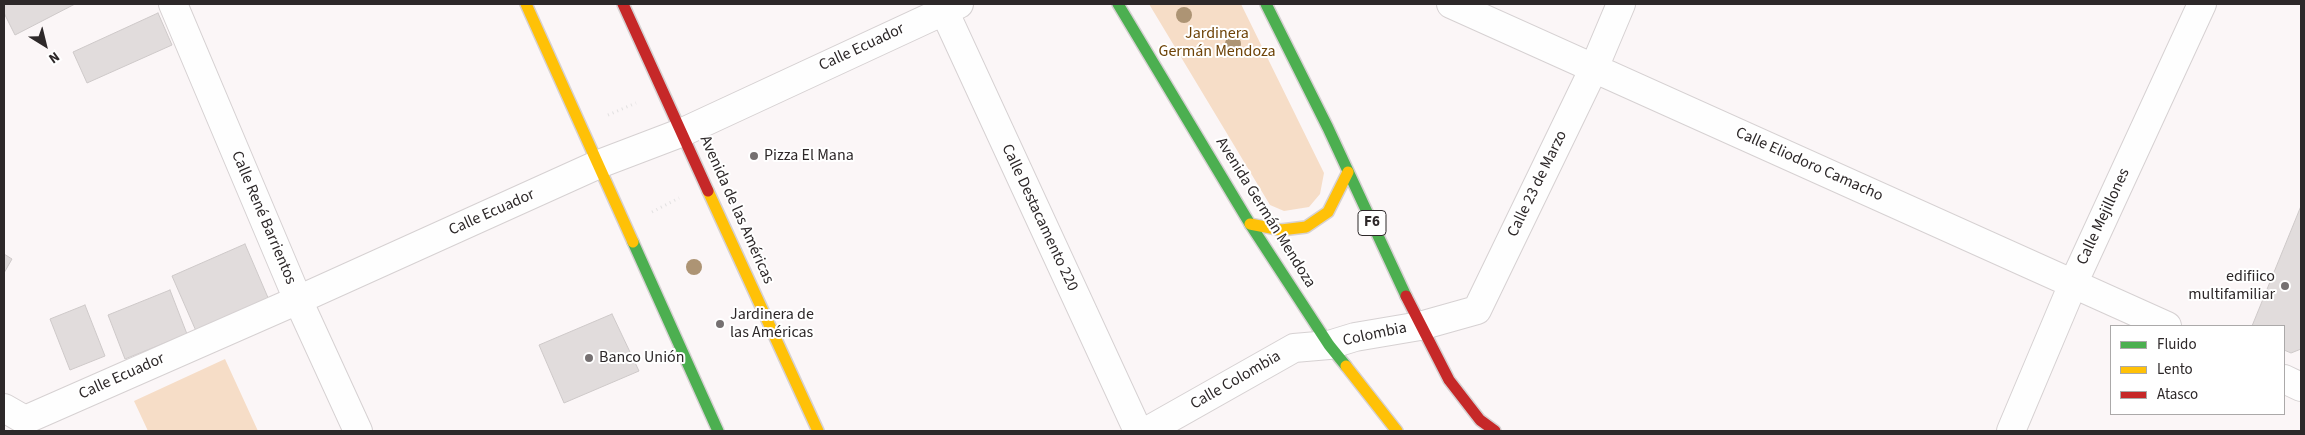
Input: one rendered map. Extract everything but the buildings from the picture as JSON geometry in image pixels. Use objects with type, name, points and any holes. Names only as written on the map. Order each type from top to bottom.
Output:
[{"type":"main road","points":[[526,4],[718,431]]},
{"type":"main road","name":"Avenida de las Américas","points":[[623,4],[818,431]]},
{"type":"main road","name":"Avenida Germán Mendoza","points":[[1118,4],[1250,224],[1329,345],[1397,431]]},
{"type":"main road","name":"F6","points":[[1266,4],[1328,128],[1420,326],[1449,380],[1480,420],[1495,431]]},
{"type":"main road","points":[[1250,224],[1281,230],[1306,227],[1328,212],[1348,172]]},
{"type":"street","name":"Calle René Barrientos","points":[[173,4],[298,300],[358,431]]},
{"type":"street","name":"Calle Eliodoro Camacho","points":[[1451,4],[2165,325]]},
{"type":"street","name":"Calle 23 de Marzo","points":[[1420,326],[1477,310],[1594,68],[1621,4]]},
{"type":"street","name":"Calle Mejillones","points":[[2011,431],[2073,284],[2202,4]]},
{"type":"street","name":"Calle Ecuador","points":[[17,420],[298,300],[599,164],[683,132],[948,6]]},
{"type":"street","name":"Calle Destacamento 220","points":[[948,6],[1138,431]]},
{"type":"street","name":"Colombia","points":[[1329,345],[1355,337],[1420,326]]},
{"type":"street","name":"Calle Colombia","points":[[1147,431],[1294,348],[1329,345]]},
{"type":"street","points":[[2285,379],[2301,387]]},
{"type":"path","points":[[580,123],[592,116],[604,117],[644,100],[651,92],[662,88]]},
{"type":"path","points":[[624,222],[636,216],[643,216],[688,193],[708,187]]},
{"type":"green space","name":"Jardinera Germán Mendoza","points":[[1149,4],[1241,4],[1324,173],[1320,194],[1309,207],[1284,211],[1270,205]]},
{"type":"green space","points":[[225,359],[258,431],[148,431],[134,401]]},
{"type":"traffic: fast","points":[[1118,4],[1250,224],[1329,345],[1346,366]]},
{"type":"traffic: fast","points":[[1266,4],[1328,128],[1406,296]]},
{"type":"traffic: fast","points":[[633,242],[718,431]]},
{"type":"traffic: slow","points":[[526,4],[633,242]]},
{"type":"traffic: slow","points":[[1250,224],[1281,230],[1306,227],[1328,212],[1348,172]]},
{"type":"traffic: slow","points":[[708,191],[818,431]]},
{"type":"traffic: slow","points":[[1346,366],[1397,431]]},
{"type":"traffic: jam","points":[[623,4],[708,191]]},
{"type":"traffic: jam","points":[[1406,296],[1449,380],[1480,420],[1495,431]]},
{"type":"place","name":"Pizza El Mana","points":[[754,156]]},
{"type":"place","name":"edifiico multifamiliar","points":[[2285,286]]},
{"type":"place","name":"Jardinera de las Américas","points":[[720,324]]},
{"type":"place","name":"Banco Unión","points":[[589,358]]}]
